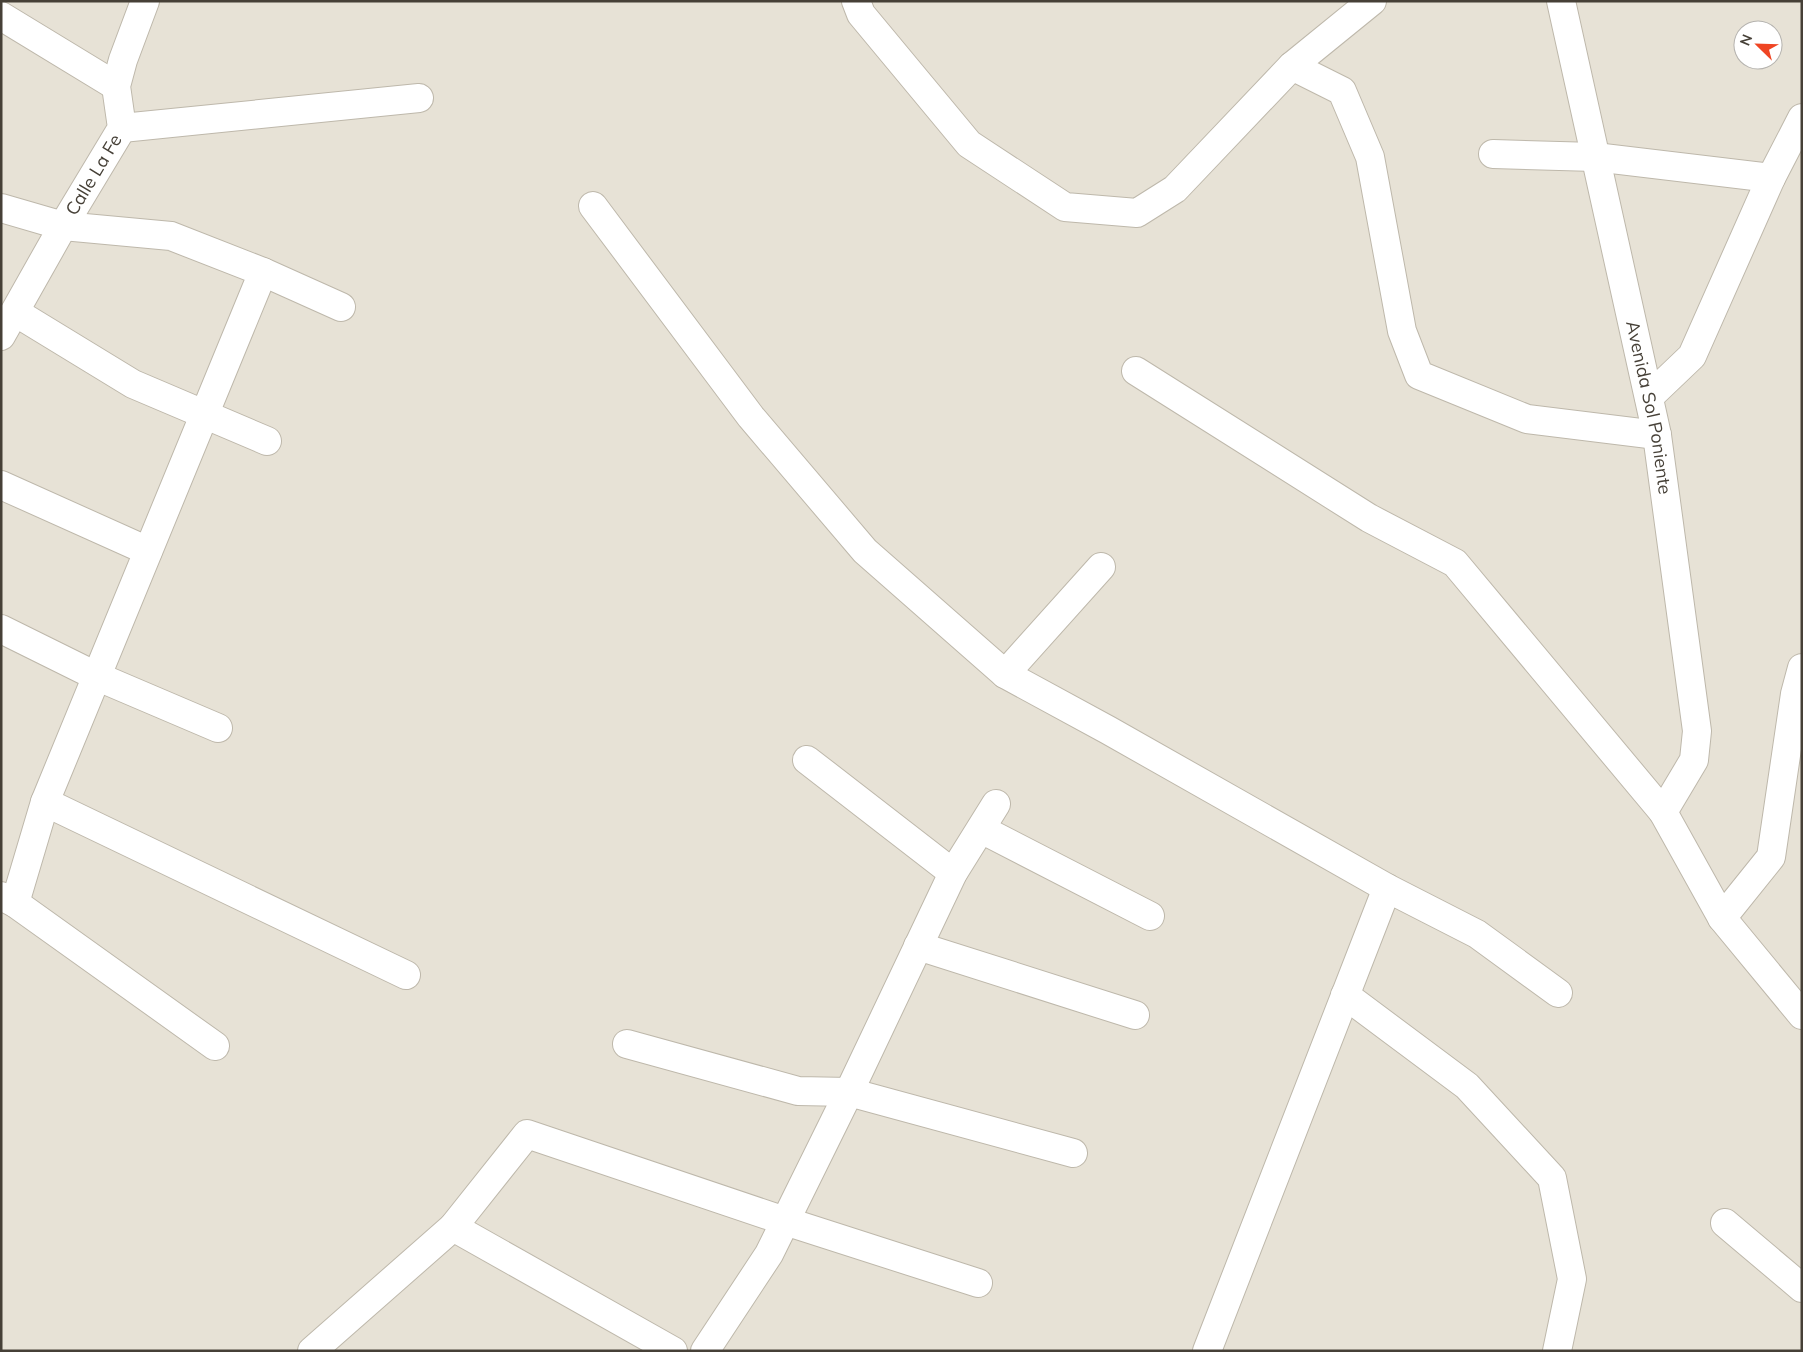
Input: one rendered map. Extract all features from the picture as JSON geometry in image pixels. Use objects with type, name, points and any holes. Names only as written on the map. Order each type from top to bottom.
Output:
[{"type":"street","name":"Calle La Fe","points":[[1,336],[63,226],[122,128],[116,86],[123,60],[145,1]]},
{"type":"street","points":[[856,1],[861,14],[969,144],[1065,207],[1137,213],[1175,189],[1292,66],[1372,1]]},
{"type":"street","name":"Avenida Sol Poniente","points":[[1561,1],[1657,436],[1696,731],[1694,760],[1663,812]]},
{"type":"street","points":[[1,16],[116,86]]},
{"type":"street","points":[[1292,66],[1342,91],[1370,157],[1402,330],[1419,375],[1527,419],[1657,436]]},
{"type":"street","points":[[122,128],[419,98]]},
{"type":"street","points":[[1648,397],[1692,356],[1771,178],[1802,118]]},
{"type":"street","points":[[1492,154],[1595,157],[1771,178]]},
{"type":"street","points":[[593,206],[750,416],[865,551],[1005,674],[1117,734],[1387,888],[1477,934],[1558,993]]},
{"type":"street","points":[[1,208],[63,226],[172,236],[263,272],[341,307]]},
{"type":"street","points":[[215,1046],[8,900],[44,802],[263,272]]},
{"type":"street","points":[[15,312],[133,384],[267,441]]},
{"type":"street","points":[[1136,371],[1369,518],[1455,562],[1663,812],[1722,918],[1802,1015]]},
{"type":"street","points":[[1,485],[148,551]]},
{"type":"street","points":[[1005,674],[1101,567]]},
{"type":"street","points":[[1,629],[96,676],[218,728]]},
{"type":"street","points":[[1722,918],[1771,856],[1795,694],[1802,668]]},
{"type":"street","points":[[807,760],[953,873]]},
{"type":"street","points":[[44,802],[406,975]]},
{"type":"street","points":[[705,1351],[768,1254],[849,1092],[953,873],[996,804]]},
{"type":"street","points":[[981,829],[1150,916]]},
{"type":"street","points":[[1207,1351],[1387,888]]},
{"type":"street","points":[[918,946],[1134,1015]]},
{"type":"street","points":[[1345,995],[1467,1086],[1552,1178],[1572,1279],[1557,1351]]},
{"type":"street","points":[[627,1044],[798,1091],[849,1092],[1073,1153]]},
{"type":"street","points":[[312,1351],[453,1227],[527,1134],[785,1221],[978,1283]]},
{"type":"street","points":[[1725,1222],[1802,1288]]},
{"type":"street","points":[[453,1227],[673,1351]]},
{"type":"shaded area","points":[[1,1],[1802,1],[1802,1351],[1,1351]]}]
